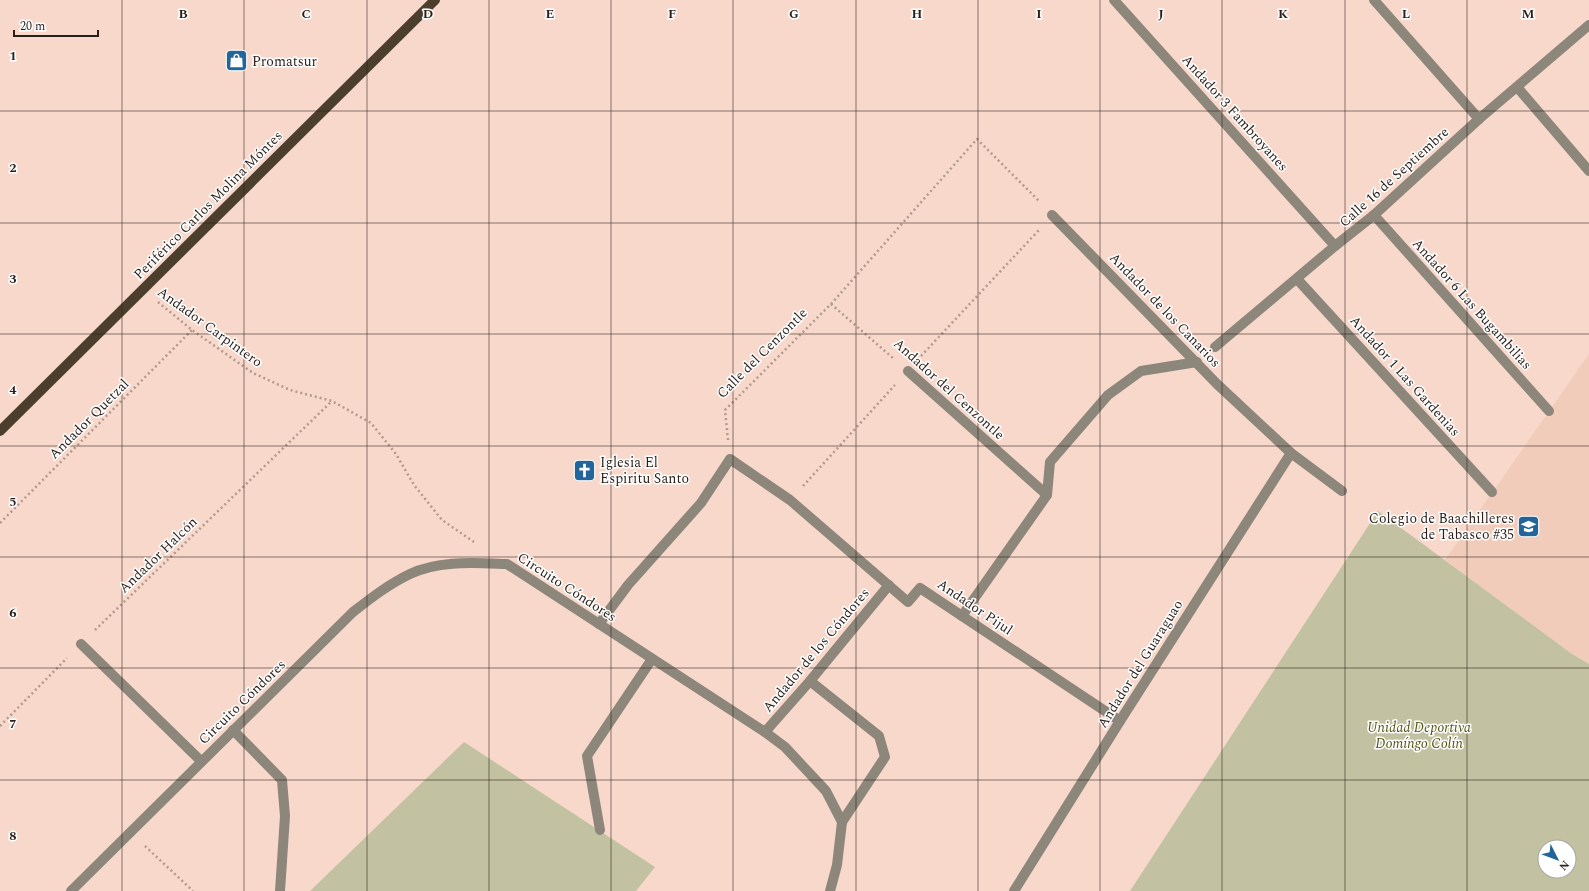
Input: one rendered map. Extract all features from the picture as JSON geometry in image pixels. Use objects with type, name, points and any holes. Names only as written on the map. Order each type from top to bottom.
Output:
[{"type":"main road","name":"Periférico Carlos Molina Móntes","points":[[0,430],[435,0]]},
{"type":"street","name":"Andador 3 Fambroyanes","points":[[1114,0],[1335,246]]},
{"type":"street","points":[[1374,0],[1479,119]]},
{"type":"street","name":"Calle 16 de Septiembre","points":[[1215,348],[1335,246],[1374,216],[1479,119],[1589,25]]},
{"type":"street","points":[[1517,87],[1589,171]]},
{"type":"street","name":"Andador de los Canarios","points":[[1052,215],[1217,384],[1291,453],[1342,491]]},
{"type":"street","name":"Andador 6 Las Bugambilias","points":[[1374,216],[1549,411]]},
{"type":"street","name":"Andador 1 Las Gardenias","points":[[1298,279],[1492,492]]},
{"type":"street","points":[[962,616],[1047,495],[1050,462],[1108,395],[1141,371],[1197,362]]},
{"type":"street","name":"Andador del Cenzontle","points":[[908,371],[1047,495]]},
{"type":"street","name":"Andador del Guaraguao","points":[[1014,891],[1120,721],[1291,453]]},
{"type":"street","points":[[600,624],[628,585],[701,503],[730,459]]},
{"type":"street","name":"Andador Pijul","points":[[730,459],[790,500],[908,602],[920,588],[1120,721]]},
{"type":"street","name":"Circuito Cóndores","points":[[71,891],[201,761],[354,612],[385,588],[411,573],[448,564],[507,564],[765,732],[785,747],[826,791],[842,822]]},
{"type":"street","name":"Andador de los Cóndores","points":[[765,732],[810,681],[889,585]]},
{"type":"street","points":[[81,644],[201,761]]},
{"type":"street","points":[[600,830],[587,756],[652,659]]},
{"type":"street","points":[[810,681],[879,736],[885,757],[842,822],[837,865],[830,891]]},
{"type":"street","points":[[233,730],[282,780],[285,816],[280,891]]},
{"type":"path","name":"Calle del Cenzontle","points":[[730,459],[725,410],[831,304],[977,140],[1052,215]]},
{"type":"path","name":"Andador Carpintero","points":[[142,289],[192,330],[253,373],[290,390],[332,401],[371,423],[396,454],[414,485],[442,520],[474,542]]},
{"type":"path","name":"Andador del Cenzontle","points":[[831,304],[908,371]]},
{"type":"path","name":"Andador Quetzal","points":[[0,523],[192,330]]},
{"type":"path","name":"Andador Halcón","points":[[0,726],[81,644],[332,401]]},
{"type":"path","points":[[130,832],[193,891]]},
{"type":"shaded area","name":"Colegio de Baachilleres de Tabasco #35","points":[[1589,354],[1589,664],[1572,654],[1445,560]]},
{"type":"green space","name":"Unidad Deportiva Domíngo Colín","points":[[1378,511],[1572,654],[1589,664],[1589,891],[1130,891]]},
{"type":"green space","points":[[464,742],[655,867],[636,891],[310,891]]},
{"type":"place","name":"Promatsur","points":[[237,61]]},
{"type":"place","name":"Iglesia El Espiritu Santo","points":[[584,470]]},
{"type":"place","name":"Colegio de Baachilleres de Tabasco #35","points":[[1529,526]]}]
